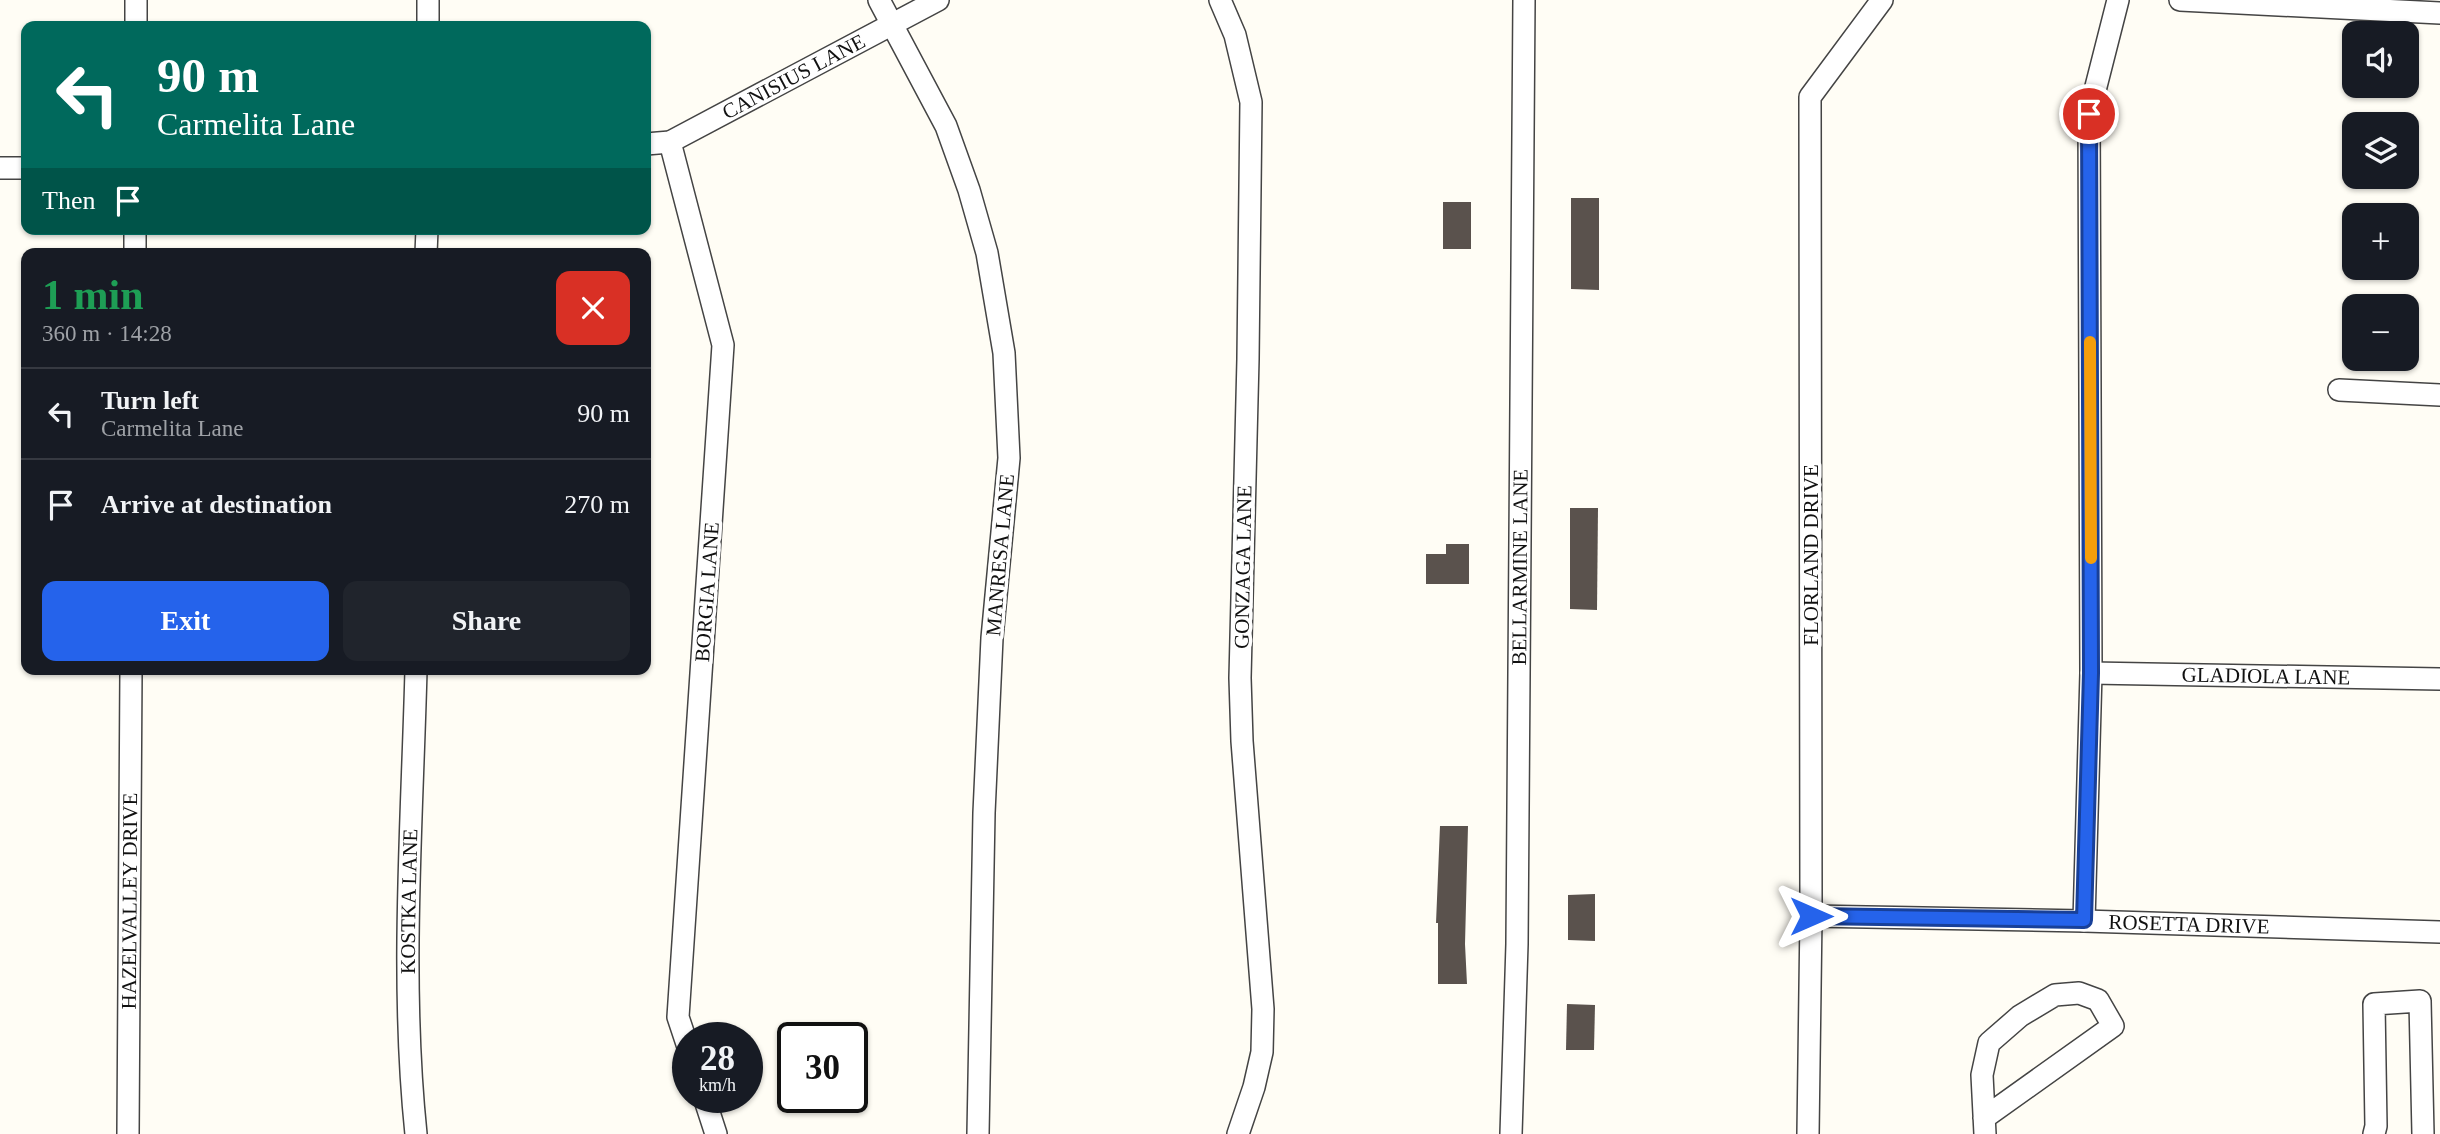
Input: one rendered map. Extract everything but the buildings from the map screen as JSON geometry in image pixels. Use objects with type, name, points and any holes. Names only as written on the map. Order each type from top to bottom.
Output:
[{"type":"street","points":[[136,0],[136,21]]},
{"type":"street","points":[[428,0],[428,21]]},
{"type":"street","name":"MANRESA LANE","points":[[879,0],[946,127],[969,190],[987,253],[1004,353],[1009,458],[992,652],[984,813],[978,1134]]},
{"type":"street","name":"CANISIUS LANE","points":[[651,144],[670,142],[938,0]]},
{"type":"street","name":"GONZAGA LANE","points":[[1220,0],[1235,35],[1251,102],[1240,678],[1242,741],[1263,1009],[1262,1052],[1254,1087],[1238,1134]]},
{"type":"street","name":"BELLARMINE LANE","points":[[1511,1134],[1517,931],[1524,0]]},
{"type":"street","name":"FLORLAND DRIVE","points":[[1808,1134],[1811,916],[1810,97],[1882,0]]},
{"type":"street","points":[[2084,920],[2091,673],[2089,114],[2118,0]]},
{"type":"street","points":[[2180,0],[2440,13]]},
{"type":"street","name":"BORGIA LANE","points":[[670,142],[723,345],[680,1022]]},
{"type":"street","points":[[0,168],[21,168]]},
{"type":"street","points":[[2339,390],[2440,395]]},
{"type":"street","name":"GLADIOLA LANE","points":[[2091,673],[2440,680]]},
{"type":"street","name":"HAZELVALLEY DRIVE","points":[[128,1134],[131,675]]},
{"type":"street","name":"KOSTKA LANE","points":[[416,675],[410,1070],[416,1134]]},
{"type":"street","name":"ROSETTA DRIVE","points":[[1811,916],[2084,920],[2440,932]]},
{"type":"street","points":[[2079,993],[2098,1000],[2113,1026],[1984,1126],[1982,1075],[1989,1043],[2020,1016],[2055,995],[2079,993]]},
{"type":"street","points":[[2374,1134],[2374,1004],[2420,1001],[2423,1134]]},
{"type":"street","points":[[709,1113],[716,1134]]},
{"type":"slow traffic","points":[[2090,342],[2091,558]]},
{"type":"route","points":[[1811,916],[2084,920],[2091,673],[2089,114]]}]
